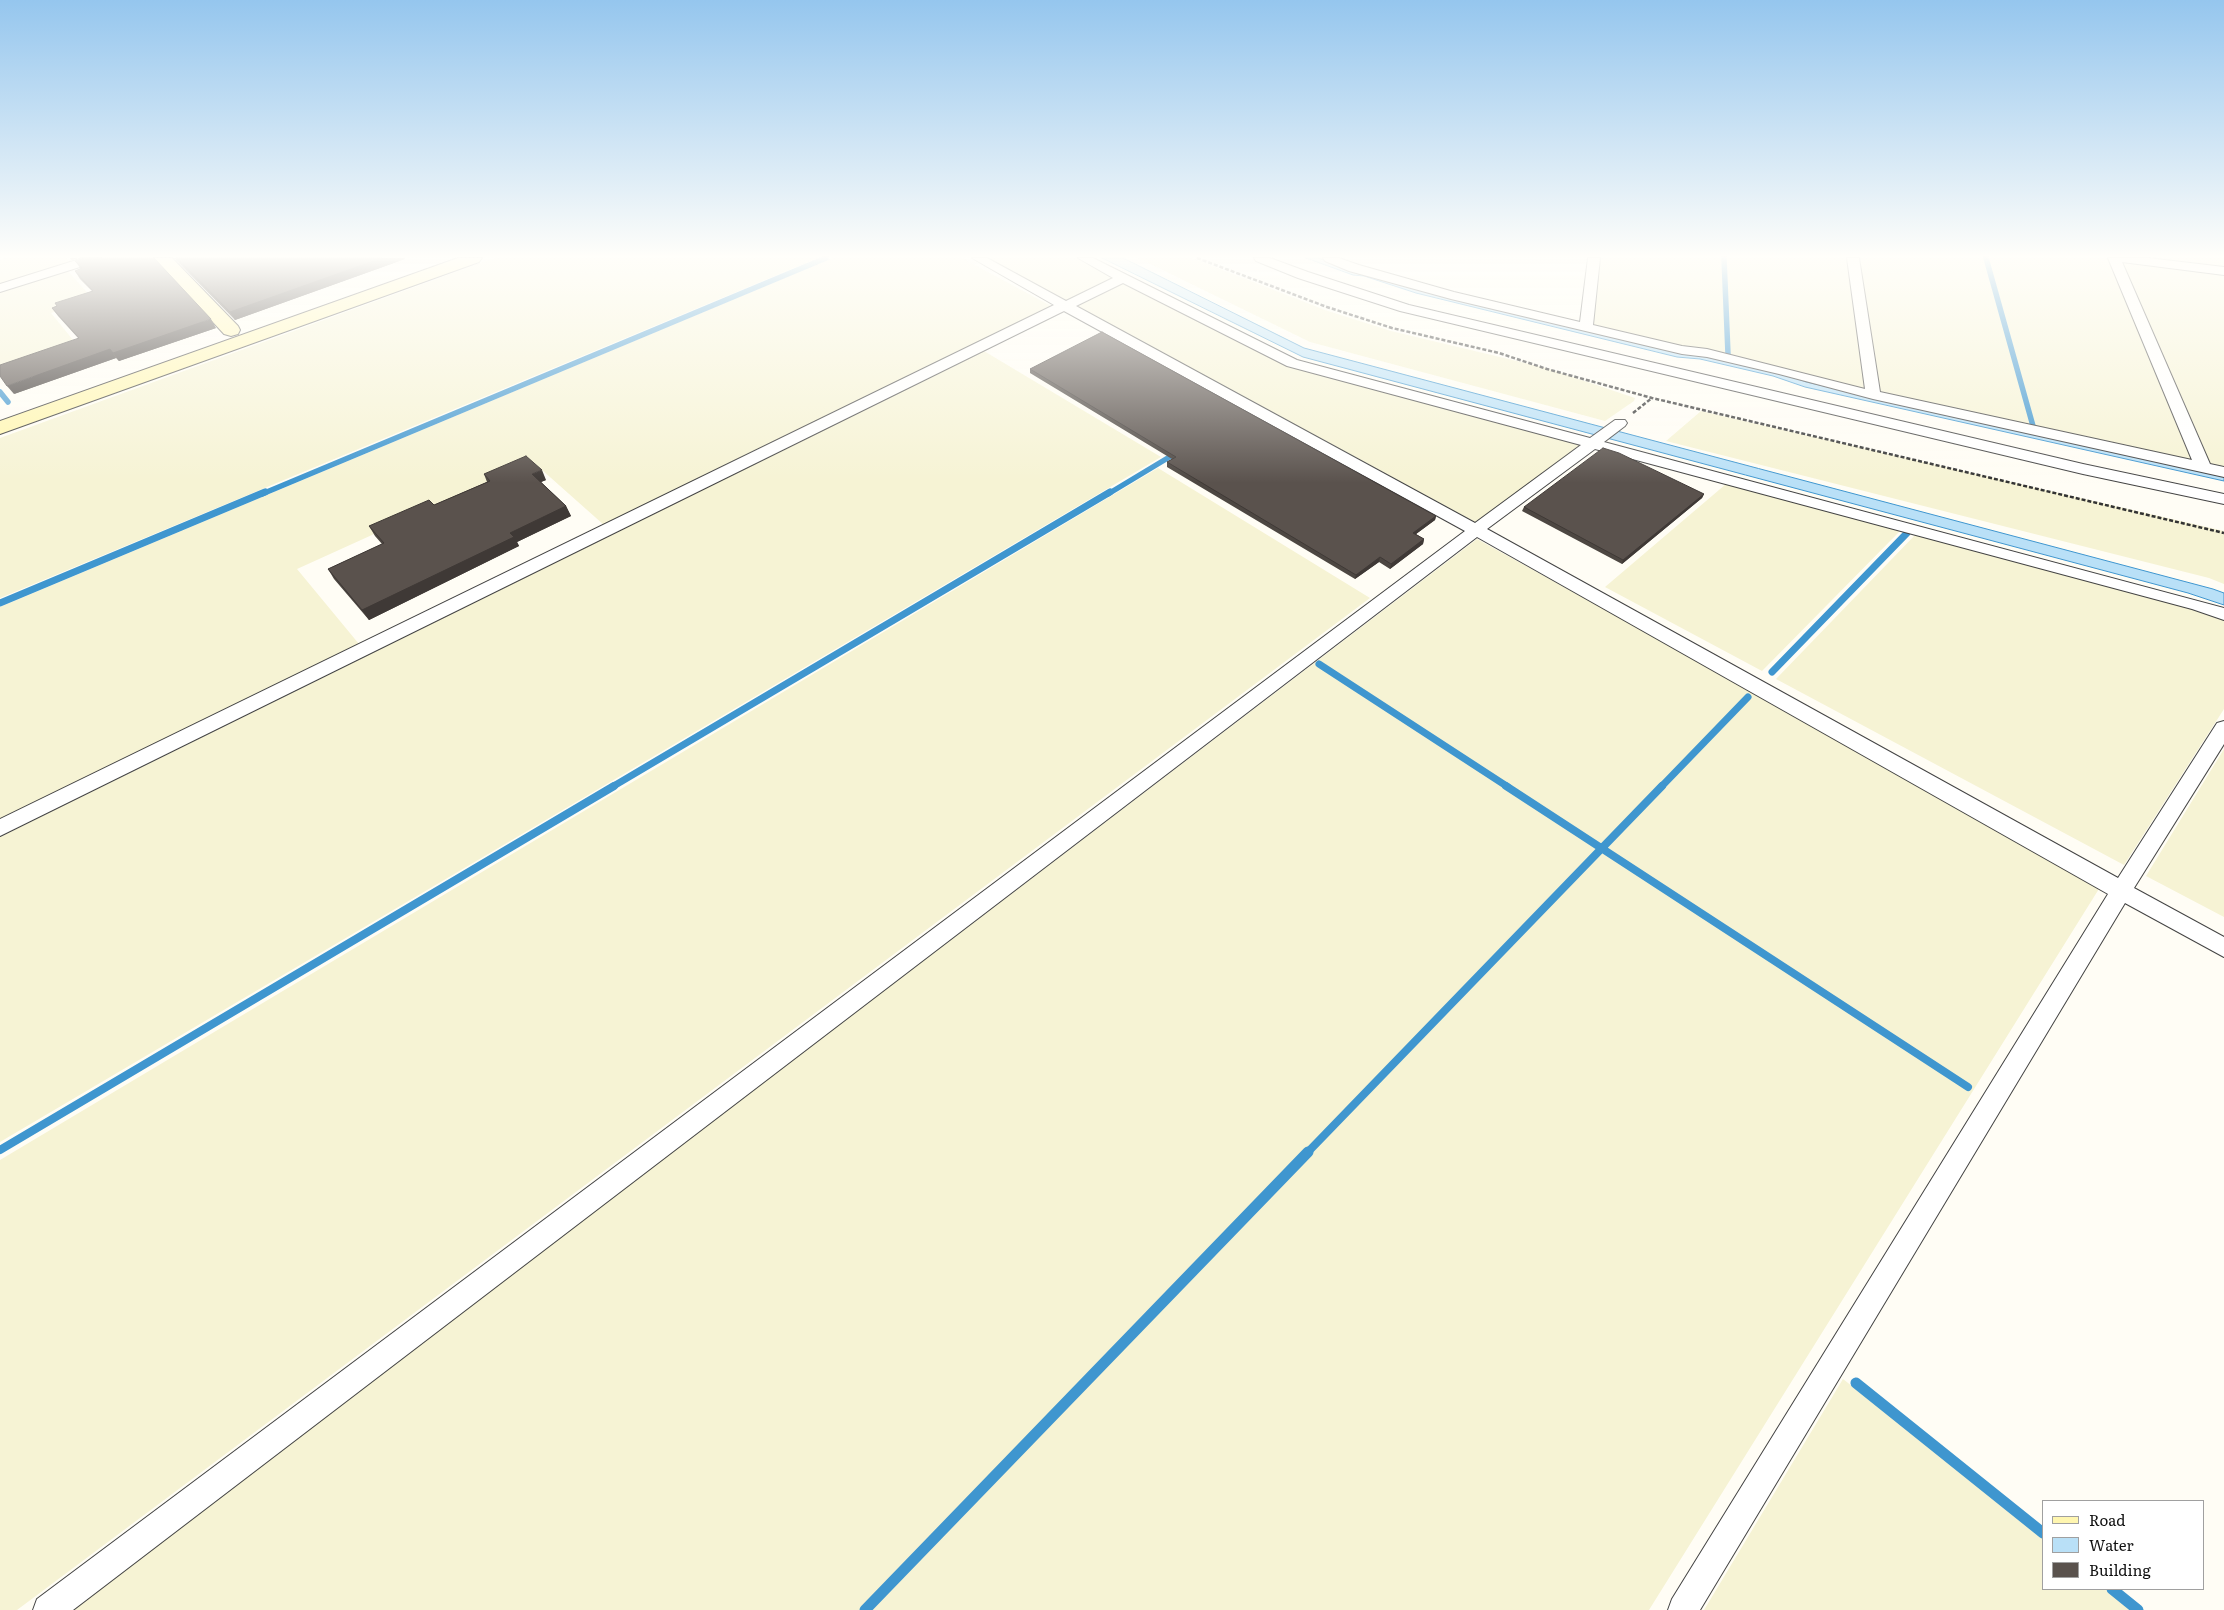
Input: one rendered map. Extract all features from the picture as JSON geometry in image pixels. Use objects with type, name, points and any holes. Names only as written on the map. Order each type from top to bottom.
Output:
[{"type":"street","points":[[0,412],[222,333]]},
{"type":"street","points":[[0,428],[264,333]]},
{"type":"street","points":[[0,828],[1008,333]]},
{"type":"street","points":[[1116,333],[1476,530],[2224,948]]},
{"type":"street","points":[[1232,333],[1292,363],[2197,605],[2224,614]]},
{"type":"street","points":[[1511,333],[2083,469],[2224,499]]},
{"type":"street","points":[[1615,333],[1682,350],[1773,368],[1808,380],[1873,395],[2224,472]]},
{"type":"street","points":[[1864,333],[1873,395]]},
{"type":"street","points":[[2146,333],[2203,468]]},
{"type":"street","points":[[48,1610],[1476,530],[1620,424]]},
{"type":"street","points":[[1683,1610],[2121,891],[2224,728]]},
{"type":"path","points":[[1414,333],[1499,353],[1547,369],[1652,398],[2224,533]]},
{"type":"path","points":[[1620,424],[1652,398]]},
{"type":"shaded area","points":[[0,333],[67,333],[78,346],[0,374]]},
{"type":"shaded area","points":[[288,333],[637,333],[0,598],[0,438]]},
{"type":"shaded area","points":[[653,333],[996,333],[604,525],[533,462],[297,569],[359,644],[0,820],[0,607]]},
{"type":"shaded area","points":[[1127,333],[1223,333],[1275,360],[1579,444],[1580,448],[1477,523]]},
{"type":"shaded area","points":[[1292,333],[1400,333],[1546,368],[1635,398],[1634,401],[1605,421],[1310,342]]},
{"type":"shaded area","points":[[1623,333],[1860,333],[1868,387],[1863,389],[1785,369],[1683,348]]},
{"type":"shaded area","points":[[1869,333],[2141,333],[2195,461],[1880,393],[1877,388]]},
{"type":"shaded area","points":[[2151,333],[2224,333],[2224,469],[2208,466]]},
{"type":"shaded area","points":[[984,351],[1161,457],[0,1142],[0,837]]},
{"type":"shaded area","points":[[1701,411],[2224,531],[2224,584],[2209,578],[1666,441]]},
{"type":"shaded area","points":[[1158,468],[1370,598],[17,1610],[0,1610],[0,1160]]},
{"type":"shaded area","points":[[1726,484],[1901,530],[1762,671],[1605,587]]},
{"type":"shaded area","points":[[1916,534],[2224,617],[2224,709],[2124,865],[1776,679]]},
{"type":"shaded area","points":[[1477,539],[2102,884],[1649,1610],[72,1610]]},
{"type":"shaded area","points":[[2224,749],[2224,917],[2146,876]]},
{"type":"shaded area","points":[[1843,1379],[2042,1536],[2042,1590],[2109,1590],[2134,1610],[1704,1610]]},
{"type":"water","points":[[1255,333],[1274,333],[1304,348],[2213,589],[2224,593],[2224,605],[2188,593],[1303,357]]},
{"type":"water","points":[[1580,333],[1616,333],[1783,373],[1806,382],[2224,475],[2224,481],[1805,387],[1773,376],[1700,359],[1677,357]]},
{"type":"building","points":[[75,333],[170,333],[113,353],[110,349],[7,386],[0,376],[0,365],[79,338]]},
{"type":"building","points":[[1100,333],[1104,333],[1436,516],[1413,533],[1424,539],[1391,564],[1380,557],[1356,575],[1167,462],[1176,457],[1030,369]]},
{"type":"building","points":[[1603,448],[1619,453],[1704,494],[1623,560],[1524,507]]},
{"type":"building","points":[[526,456],[542,470],[532,474],[566,506],[510,533],[514,537],[362,610],[328,569],[384,543],[369,526],[429,500],[434,505],[490,481],[484,474]]},
{"type":"waterway","points":[[262,494],[646,333]]},
{"type":"waterway","points":[[1727,333],[1728,354]]},
{"type":"waterway","points":[[2007,333],[2033,426]]},
{"type":"waterway","points":[[0,392],[8,402]]},
{"type":"waterway","points":[[1108,494],[1176,453]]},
{"type":"waterway","points":[[0,603],[265,492]]},
{"type":"waterway","points":[[612,787],[1110,492]]},
{"type":"waterway","points":[[1772,672],[1907,533]]},
{"type":"waterway","points":[[1319,664],[1508,787]]},
{"type":"waterway","points":[[1661,787],[1748,697]]},
{"type":"waterway","points":[[0,1150],[614,786]]},
{"type":"waterway","points":[[1506,786],[1602,848]]},
{"type":"waterway","points":[[1602,848],[1662,786]]},
{"type":"waterway","points":[[1306,1154],[1602,848]]},
{"type":"waterway","points":[[1602,848],[1968,1087]]},
{"type":"waterway","points":[[865,1610],[1308,1152]]},
{"type":"waterway","points":[[1856,1383],[2042,1532]]},
{"type":"waterway","points":[[2113,1590],[2138,1610]]}]
